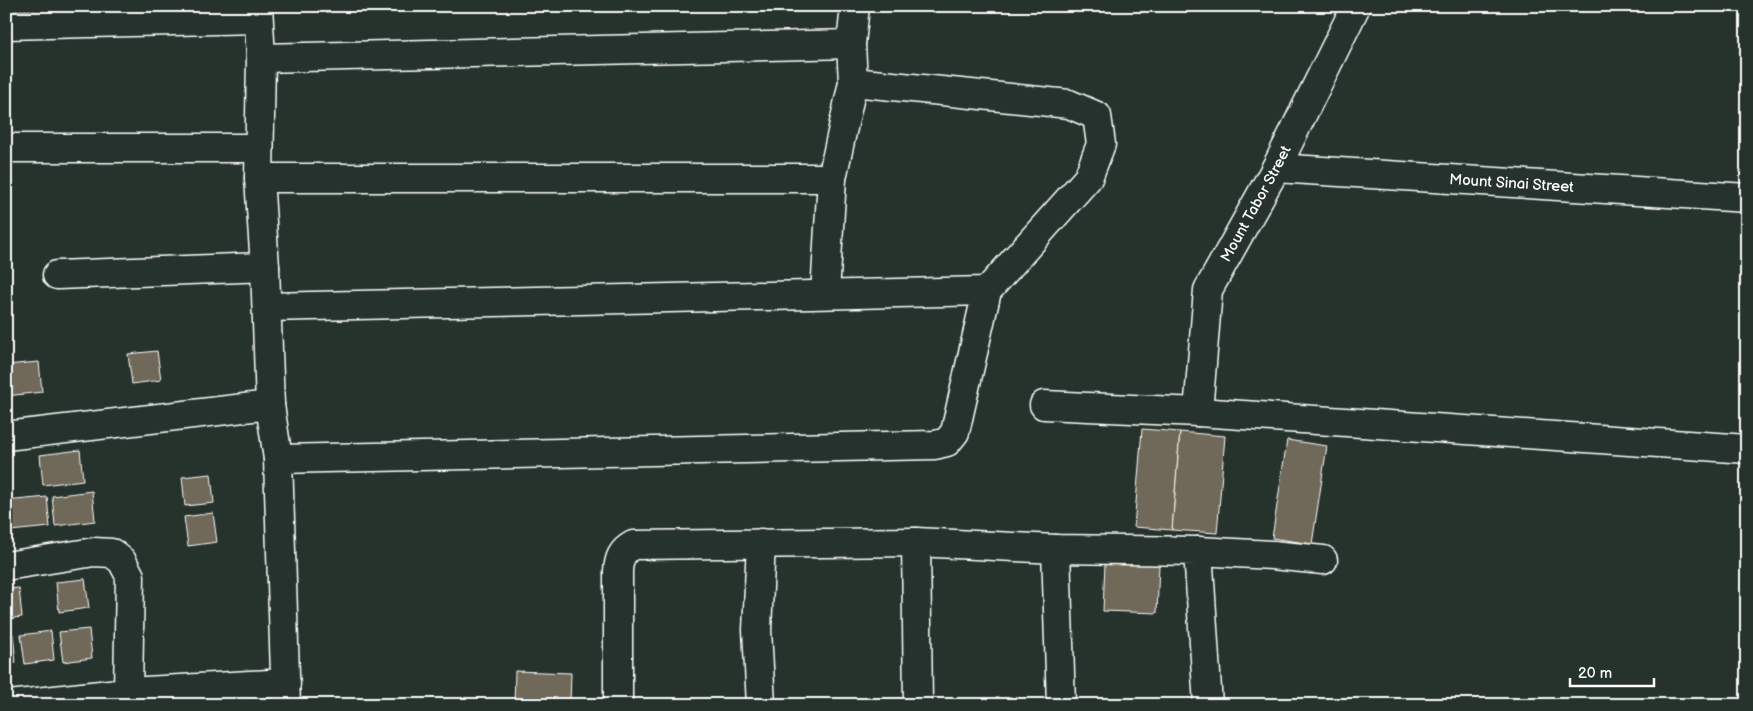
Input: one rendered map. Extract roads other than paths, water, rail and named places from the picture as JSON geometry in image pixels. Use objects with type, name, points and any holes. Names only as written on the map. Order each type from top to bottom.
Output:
[{"type":"street","points":[[825,294],[832,178],[853,82],[851,44],[855,6]]},
{"type":"street","name":"Mount Tabor Street","points":[[1198,412],[1208,290],[1276,168],[1356,6]]},
{"type":"street","points":[[6,25],[258,13],[262,58],[259,178],[267,307],[270,405],[278,459],[286,694],[128,692],[10,705]]},
{"type":"street","points":[[262,58],[851,44]]},
{"type":"street","points":[[278,459],[915,445],[947,442],[955,432],[987,291],[1088,178],[1101,144],[1097,116],[1068,104],[853,82]]},
{"type":"street","points":[[13,148],[259,148]]},
{"type":"street","name":"Mount Sinai Street","points":[[1276,168],[1747,198]]},
{"type":"street","points":[[259,178],[832,178]]},
{"type":"street","points":[[56,275],[265,268]]},
{"type":"street","points":[[267,307],[987,291]]},
{"type":"street","points":[[6,436],[270,405]]},
{"type":"street","points":[[1044,405],[1198,412],[1747,449]]},
{"type":"street","points":[[916,542],[918,705]]},
{"type":"street","points":[[618,705],[618,571],[619,561],[624,550],[633,545],[916,542],[1056,549],[1198,551],[1323,560]]},
{"type":"street","points":[[761,543],[756,630],[761,705]]},
{"type":"street","points":[[1056,549],[1061,705]]},
{"type":"street","points":[[1198,551],[1208,705]]},
{"type":"street","points":[[6,566],[94,552],[112,553],[122,560],[130,576],[128,692]]}]
